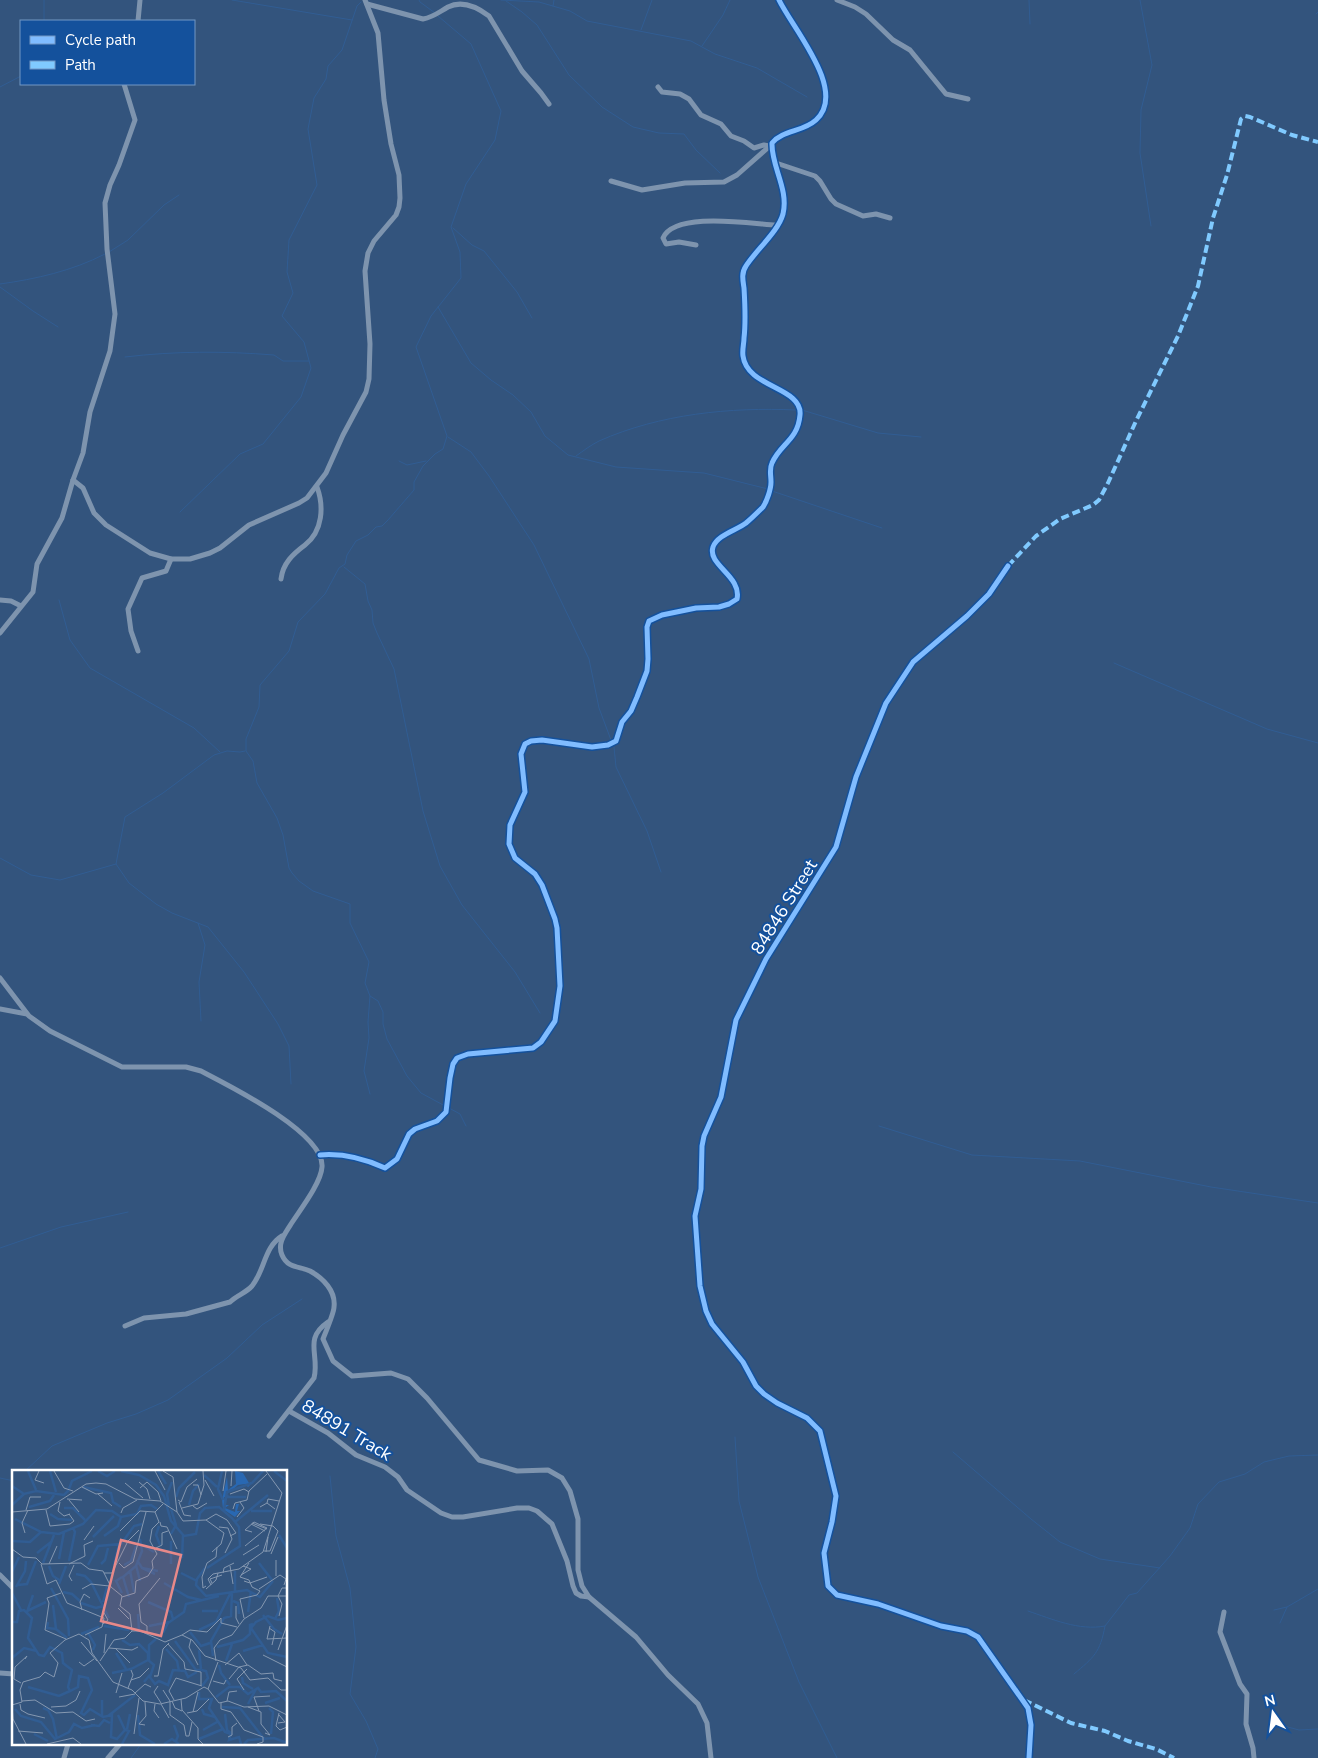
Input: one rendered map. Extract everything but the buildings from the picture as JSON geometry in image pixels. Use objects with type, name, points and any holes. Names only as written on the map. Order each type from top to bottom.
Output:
[{"type":"street","points":[[138,20],[140,0]]},
{"type":"street","points":[[611,181],[642,190],[685,183],[724,182],[737,176],[770,146],[777,137],[807,127],[816,120],[826,104],[822,77],[814,59],[779,0]]},
{"type":"street","points":[[837,0],[855,7],[866,14],[894,40],[910,50],[946,94],[968,99]]},
{"type":"street","points":[[366,2],[423,19],[430,18],[450,5],[458,3],[472,6],[484,12],[489,16],[522,71],[549,104]]},
{"type":"street","points":[[73,480],[83,488],[94,513],[106,525],[150,553],[171,559],[190,558],[210,553],[249,525],[307,498],[326,473],[343,435],[366,392],[370,359],[366,261],[374,242],[396,215],[400,198],[399,174],[391,144],[384,100],[380,42],[374,20],[366,2]]},
{"type":"street","points":[[0,633],[32,592],[37,564],[59,524],[83,452],[90,412],[112,342],[115,314],[107,248],[106,203],[110,185],[135,120],[124,85]]},
{"type":"street","points":[[658,87],[662,92],[680,94],[689,99],[702,115],[721,124],[734,138],[744,141],[754,148],[764,145],[770,146]]},
{"type":"street","points":[[320,1156],[333,1154],[371,1162],[385,1168],[397,1159],[409,1134],[415,1129],[437,1122],[446,1112],[450,1078],[453,1064],[457,1058],[474,1053],[532,1048],[541,1042],[555,1021],[560,986],[555,919],[542,885],[535,874],[515,858],[509,844],[510,825],[525,792],[522,754],[525,744],[531,741],[542,740],[592,746],[608,746],[613,743],[618,737],[622,722],[638,697],[647,671],[646,627],[649,621],[662,615],[696,608],[719,607],[737,599],[739,592],[736,584],[714,558],[712,551],[714,544],[718,539],[747,522],[763,506],[771,482],[770,471],[773,461],[796,433],[800,415],[799,405],[787,395],[757,379],[750,373],[746,368],[742,353],[745,316],[743,270],[776,226],[783,212],[784,203],[776,162],[770,146]]},
{"type":"street","points":[[776,162],[815,176],[836,204],[864,216],[876,214],[890,218]]},
{"type":"street","points":[[696,246],[679,242],[666,244],[663,238],[671,229],[693,222],[776,226]]},
{"type":"street","points":[[281,579],[286,564],[293,554],[309,541],[318,525],[322,502],[317,486]]},
{"type":"street","points":[[138,651],[130,625],[128,609],[142,578],[166,571],[171,559]]},
{"type":"street","name":"84846 Street","points":[[1008,566],[989,594],[913,662],[886,704],[856,777],[836,847],[766,959],[736,1020],[721,1097],[704,1136],[701,1189],[695,1216],[700,1286],[706,1311],[712,1324],[743,1362],[756,1386],[764,1394],[777,1403],[807,1418],[820,1431],[836,1496],[824,1553],[828,1586],[837,1595],[878,1604],[941,1626],[967,1631],[978,1638],[1028,1708],[1031,1725],[1029,1758]]},
{"type":"street","points":[[0,600],[11,601],[21,606]]},
{"type":"street","points":[[0,978],[27,1014],[50,1030],[122,1067],[186,1067],[201,1071],[284,1119],[310,1141],[320,1156],[322,1168],[313,1190],[281,1240],[282,1255],[288,1264],[296,1268],[309,1270],[326,1282],[332,1291],[334,1307],[323,1339],[333,1361],[352,1376],[391,1373],[408,1379],[427,1398],[479,1460],[517,1471],[548,1470],[562,1478],[570,1491],[578,1519],[578,1570],[582,1586],[589,1597],[636,1637],[668,1675],[698,1704],[707,1723],[711,1758]]},
{"type":"street","points":[[0,1009],[27,1014]]},
{"type":"street","points":[[125,1326],[144,1318],[186,1314],[230,1302],[246,1292],[254,1284],[268,1250],[276,1240],[285,1234]]},
{"type":"street","points":[[269,1436],[314,1378],[316,1370],[313,1345],[316,1334],[328,1322]]},
{"type":"street","name":"84891 Track","points":[[289,1412],[328,1433],[356,1455],[385,1467],[398,1477],[406,1490],[441,1513],[452,1517],[463,1517],[517,1508],[530,1508],[537,1511],[552,1524],[567,1561],[576,1593],[589,1597]]},
{"type":"street","points":[[0,1574],[12,1587]]},
{"type":"street","points":[[1224,1612],[1220,1632],[1240,1684],[1246,1694],[1246,1724],[1254,1758]]},
{"type":"street","points":[[108,1758],[118,1746]]},
{"type":"waterway","points":[[44,0],[44,20]]},
{"type":"waterway","points":[[232,0],[352,20]]},
{"type":"waterway","points":[[419,0],[435,13]]},
{"type":"waterway","points":[[501,0],[539,2],[570,11],[587,21],[691,41],[715,54],[757,68],[807,97]]},
{"type":"waterway","points":[[553,6],[554,0]]},
{"type":"waterway","points":[[641,30],[652,0]]},
{"type":"waterway","points":[[702,46],[723,15],[730,0]]},
{"type":"waterway","points":[[1029,0],[1030,24]]},
{"type":"waterway","points":[[1140,0],[1152,65],[1141,110],[1140,153],[1151,226]]},
{"type":"waterway","points":[[506,1],[537,25],[569,75],[602,107],[633,127],[659,133],[684,134],[696,150],[720,173]]},
{"type":"waterway","points":[[180,512],[240,454],[263,444],[301,397],[311,368],[304,342],[282,316],[293,293],[287,272],[289,240],[317,185],[308,129],[314,98],[326,79],[328,66],[342,50],[357,6],[361,2]]},
{"type":"waterway","points":[[438,16],[471,44],[501,111],[495,140],[466,184],[451,227],[460,252],[461,278],[431,316],[416,347],[447,436],[443,449],[423,466],[414,482],[414,490],[382,526],[376,527],[368,535],[356,541],[347,555],[345,564],[339,568],[325,594],[298,622],[289,651],[260,685],[259,707],[246,739],[246,751],[253,761],[257,783],[277,818],[283,835],[289,868],[299,881],[313,891],[350,904],[350,923],[369,962],[365,983],[370,996],[378,1001],[383,1012],[383,1024],[387,1039],[407,1076],[421,1093],[445,1106]]},
{"type":"waterway","points":[[0,87],[20,77]]},
{"type":"waterway","points":[[109,252],[128,240],[164,205],[179,195]]},
{"type":"waterway","points":[[453,228],[472,245],[484,251],[517,292],[532,318]]},
{"type":"waterway","points":[[0,284],[54,274],[105,254]]},
{"type":"waterway","points":[[0,287],[58,327]]},
{"type":"waterway","points":[[438,307],[471,363],[513,395],[531,412],[545,436],[568,455],[616,467],[704,473],[768,489]]},
{"type":"waterway","points":[[125,357],[218,352],[274,355],[283,361],[309,361]]},
{"type":"waterway","points":[[576,456],[599,441],[646,424],[721,411],[796,410]]},
{"type":"waterway","points":[[802,410],[878,433],[921,437]]},
{"type":"waterway","points":[[448,437],[471,452],[534,545],[589,659],[599,708],[611,740]]},
{"type":"waterway","points":[[399,461],[407,465],[426,461]]},
{"type":"waterway","points":[[772,491],[882,528]]},
{"type":"waterway","points":[[344,567],[365,584],[368,601],[372,610],[373,623],[394,669],[423,811],[440,866],[462,905],[515,972],[540,1013]]},
{"type":"waterway","points":[[59,600],[70,640],[90,668],[194,728],[220,752]]},
{"type":"waterway","points":[[1114,663],[1267,729],[1318,743]]},
{"type":"waterway","points":[[614,747],[616,767],[647,831],[661,872]]},
{"type":"waterway","points":[[245,751],[227,751],[214,755],[163,793],[125,817],[116,864],[129,883],[156,904],[172,913],[208,927],[244,972],[278,1024],[289,1046],[291,1084]]},
{"type":"waterway","points":[[0,858],[31,875],[60,880],[116,864]]},
{"type":"waterway","points":[[198,923],[205,945],[199,982],[201,1021]]},
{"type":"waterway","points":[[370,996],[369,1038],[364,1071],[370,1094]]},
{"type":"waterway","points":[[449,1108],[460,1114],[466,1126]]},
{"type":"waterway","points":[[879,1126],[972,1155],[1080,1161],[1211,1187],[1318,1203]]},
{"type":"waterway","points":[[0,1248],[61,1227],[128,1212]]},
{"type":"waterway","points":[[26,1470],[52,1446],[168,1400],[227,1358],[262,1325],[302,1299]]},
{"type":"waterway","points":[[735,1437],[739,1501],[758,1577],[799,1682],[837,1758]]},
{"type":"waterway","points":[[953,1452],[1060,1542],[1100,1559],[1160,1568]]},
{"type":"waterway","points":[[1028,1611],[1076,1626],[1105,1626],[1129,1595],[1137,1593],[1170,1556],[1190,1528],[1198,1504],[1219,1482],[1245,1474],[1264,1462],[1289,1456],[1318,1455]]},
{"type":"waterway","points":[[330,1476],[336,1536],[350,1588],[356,1647],[350,1694],[366,1721],[378,1749],[375,1758]]},
{"type":"waterway","points":[[0,1478],[12,1481]]},
{"type":"waterway","points":[[1274,1610],[1287,1607],[1318,1589]]},
{"type":"waterway","points":[[1280,1623],[1287,1607]]},
{"type":"waterway","points":[[1074,1674],[1095,1654],[1101,1642],[1105,1626]]},
{"type":"waterway","points":[[1284,1726],[1299,1730],[1318,1729]]},
{"type":"waterway","points":[[131,1758],[140,1746]]},
{"type":"marked path","points":[[1008,566],[1036,536],[1060,519],[1093,505],[1099,500],[1108,483],[1178,336],[1198,286],[1213,218],[1227,175],[1241,119],[1245,116],[1250,117],[1292,135],[1318,142]]},
{"type":"marked path","points":[[1024,1700],[1071,1723],[1105,1731],[1128,1741],[1156,1749],[1174,1758]]},
{"type":"cycle path","points":[[320,1155],[353,1157],[385,1168],[397,1159],[409,1134],[415,1129],[437,1121],[446,1112],[450,1078],[453,1064],[457,1058],[468,1054],[533,1048],[541,1042],[555,1021],[560,986],[557,928],[542,885],[535,874],[515,858],[509,844],[510,825],[525,792],[521,754],[525,744],[531,741],[542,740],[592,747],[608,745],[616,741],[622,722],[631,711],[647,671],[647,627],[649,621],[662,615],[696,608],[719,607],[737,599],[735,584],[715,559],[713,547],[719,539],[742,526],[763,507],[770,488],[772,463],[796,430],[800,415],[799,406],[793,398],[754,375],[747,367],[743,356],[745,319],[743,274],[750,260],[777,227],[783,214],[784,196],[772,152],[772,143],[782,136],[805,127],[816,120],[824,108],[826,93],[815,60],[779,0]]},
{"type":"cycle path","points":[[1008,566],[989,594],[967,616],[913,662],[886,703],[856,777],[836,847],[766,959],[736,1020],[721,1097],[704,1136],[701,1189],[695,1216],[700,1286],[706,1311],[712,1324],[743,1362],[756,1386],[764,1394],[777,1403],[807,1418],[820,1431],[836,1496],[824,1553],[828,1586],[837,1595],[878,1604],[941,1626],[967,1631],[978,1637],[1028,1708],[1031,1725],[1029,1758]]}]
